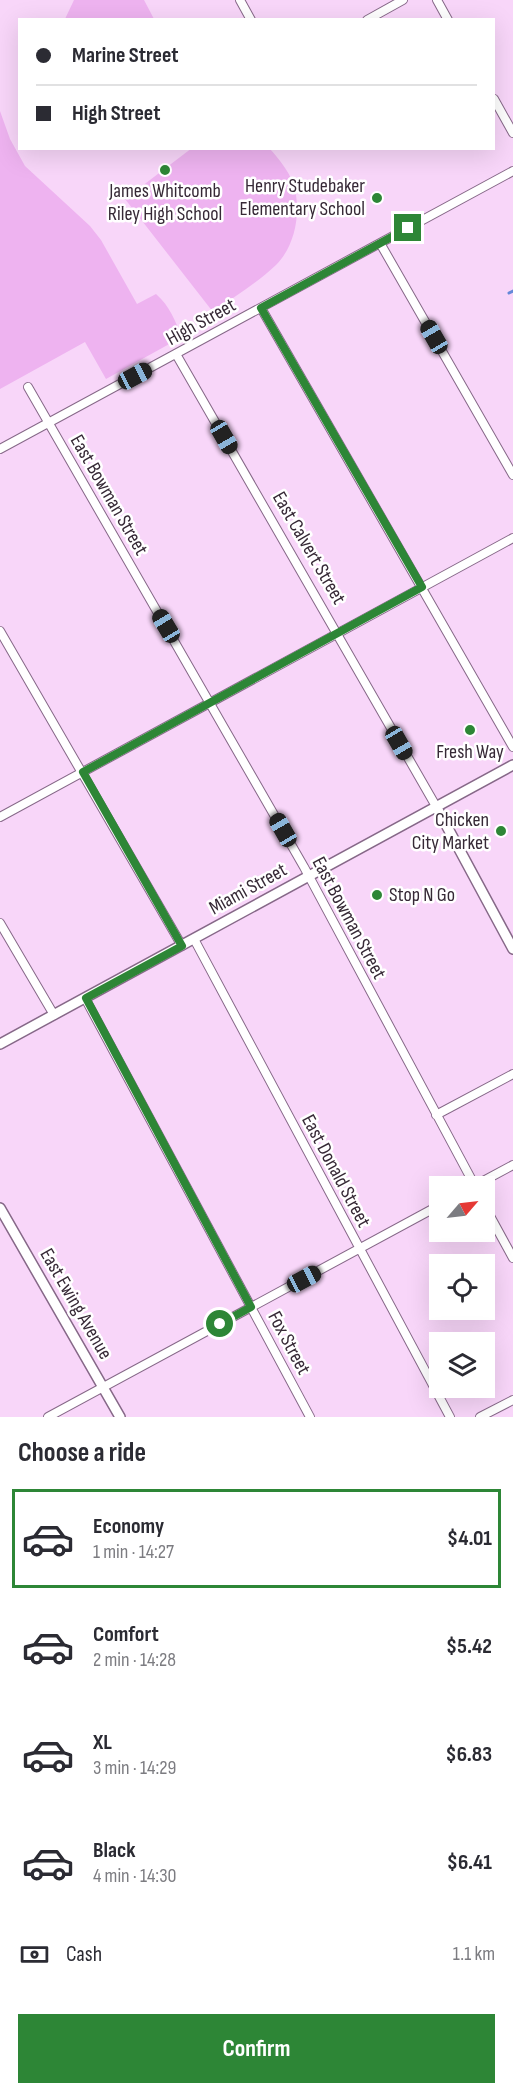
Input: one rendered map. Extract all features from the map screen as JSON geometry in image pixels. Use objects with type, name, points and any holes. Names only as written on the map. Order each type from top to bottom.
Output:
[{"type":"street","points":[[240,0],[250,18]]},
{"type":"street","points":[[371,18],[403,0]]},
{"type":"street","points":[[437,0],[447,18]]},
{"type":"street","points":[[495,101],[513,133]]},
{"type":"street","name":"High Street","points":[[0,449],[513,171]]},
{"type":"street","points":[[380,243],[513,475]]},
{"type":"street","points":[[261,308],[513,747]]},
{"type":"street","name":"East Calvert Street","points":[[176,354],[437,808],[513,949]]},
{"type":"street","name":"East Bowman Street","points":[[28,387],[309,876],[469,1176]]},
{"type":"street","points":[[0,817],[513,538]]},
{"type":"street","points":[[0,631],[182,946]]},
{"type":"street","name":"Miami Street","points":[[0,1044],[513,765]]},
{"type":"street","points":[[0,924],[54,1015]]},
{"type":"street","name":"East Donald Street","points":[[194,939],[450,1417]]},
{"type":"street","name":"Fox Street","points":[[86,998],[310,1417]]},
{"type":"street","points":[[436,1115],[513,1074]]},
{"type":"street","points":[[493,1176],[513,1165]]},
{"type":"street","name":"East Ewing Avenue","points":[[0,1208],[120,1417]]},
{"type":"street","points":[[48,1417],[429,1211]]},
{"type":"street","points":[[495,1225],[513,1258]]},
{"type":"street","points":[[480,1417],[513,1400]]},
{"type":"shaded area","points":[[74,0],[144,0],[153,18],[65,18]]},
{"type":"shaded area","points":[[0,111],[10,139],[25,166],[90,226],[101,240],[137,304],[156,294],[169,309],[182,337],[106,379],[85,342],[0,389]]},
{"type":"shaded area","points":[[189,150],[271,150],[293,183],[297,215],[293,237],[283,257],[261,278],[213,312],[125,199]]},
{"type":"waterway","points":[[509,293],[513,291]]},
{"type":"place","name":"James Whitcomb Riley High School","points":[[165,170]]},
{"type":"place","name":"Henry Studebaker Elementary School","points":[[377,198]]},
{"type":"place","name":"Fresh Way","points":[[470,730]]},
{"type":"place","name":"Chicken City Market","points":[[501,831]]},
{"type":"place","name":"Stop N Go","points":[[377,895]]},
{"type":"route","points":[[220,1324],[251,1307],[86,998],[182,946],[83,772],[422,587],[261,308],[408,228]]}]
